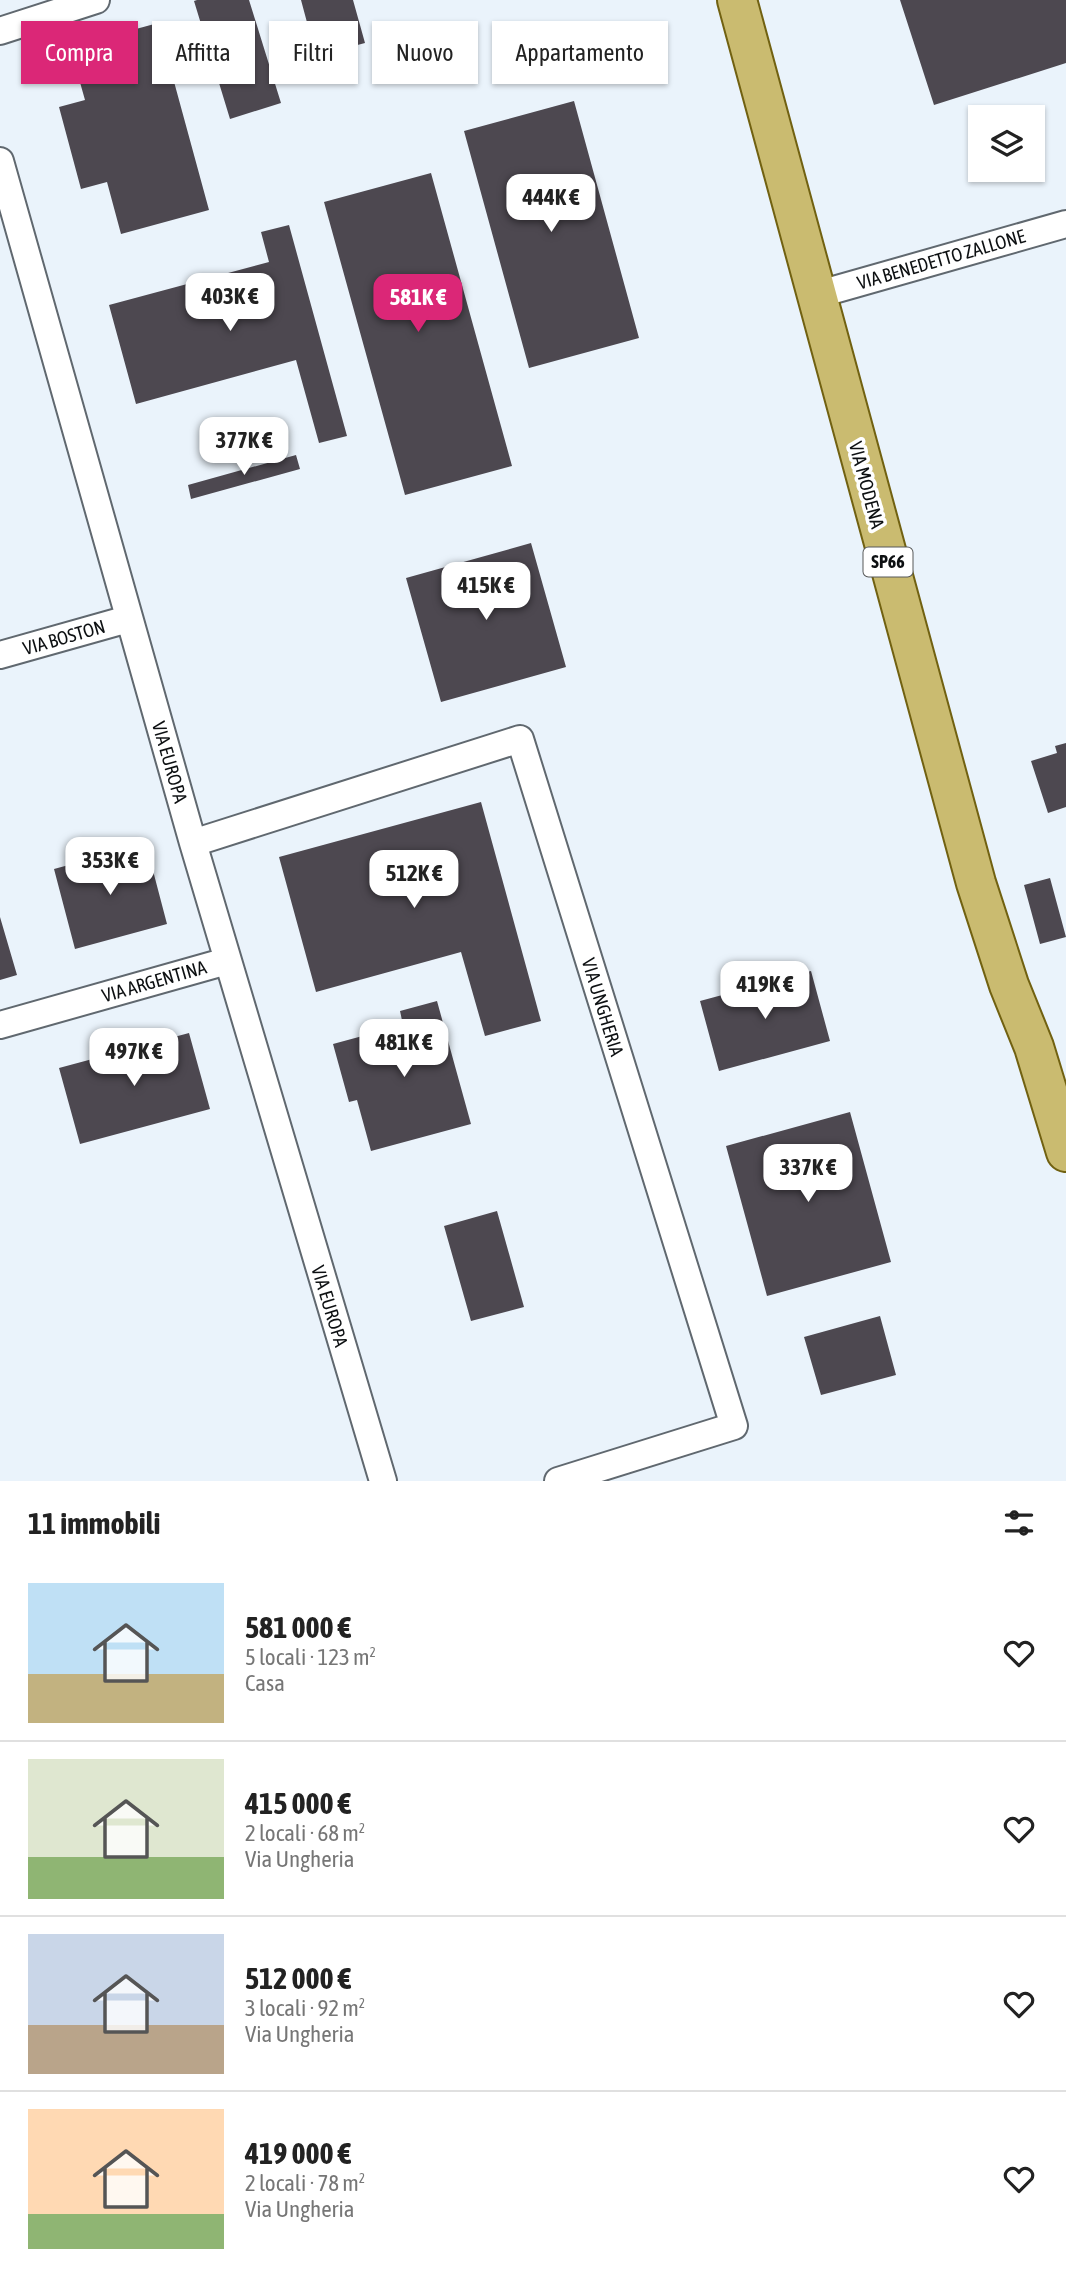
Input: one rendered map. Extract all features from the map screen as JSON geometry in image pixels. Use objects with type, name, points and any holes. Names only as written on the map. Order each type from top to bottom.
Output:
[{"type":"main road","name":"VIA MODENA","points":[[737,0],[975,883],[1009,985],[1034,1047],[1066,1152]]},
{"type":"main road","name":"VIA MODENA","points":[[1034,1047],[1066,1095]]},
{"type":"street","points":[[0,31],[96,0]]},
{"type":"street","points":[[717,0],[757,73]]},
{"type":"street","name":"VIA EUROPA","points":[[0,161],[227,961],[383,1481]]},
{"type":"street","name":"VIA BENEDETTO ZALLONE","points":[[816,295],[1066,224]]},
{"type":"street","name":"VIA BOSTON","points":[[0,655],[128,619]]},
{"type":"street","name":"VIA UNGHERIA","points":[[193,843],[520,739],[734,1426],[558,1481]]},
{"type":"street","name":"VIA ARGENTINA","points":[[0,1025],[227,961]]},
{"type":"building","points":[[249,0],[269,64],[269,84],[275,84],[281,103],[230,119],[219,84],[255,84],[255,21],[200,21],[194,1]]},
{"type":"building","points":[[301,0],[353,0],[365,43],[358,45],[358,21],[307,21]]},
{"type":"building","points":[[900,0],[1066,0],[1066,63],[934,105]]},
{"type":"building","points":[[152,25],[152,84],[175,84],[209,210],[121,234],[107,182],[81,189],[59,107],[85,100],[80,84],[138,84],[138,28]]},
{"type":"building","points":[[574,101],[639,338],[529,368],[464,131]]},
{"type":"building","points":[[431,173],[512,466],[405,495],[324,202]]},
{"type":"building","points":[[289,225],[347,436],[319,443],[296,360],[136,404],[109,305],[269,262],[261,232]]},
{"type":"building","points":[[296,455],[300,469],[191,499],[188,485]]},
{"type":"building","points":[[531,543],[566,667],[441,702],[406,578]]},
{"type":"building","points":[[1066,743],[1066,807],[1048,813],[1031,761],[1057,753],[1055,746]]},
{"type":"building","points":[[481,802],[541,1021],[485,1036],[461,952],[316,992],[279,857]]},
{"type":"building","points":[[146,844],[167,924],[75,949],[54,869]]},
{"type":"building","points":[[1050,878],[1066,937],[1040,944],[1024,885]]},
{"type":"building","points":[[0,917],[17,975],[0,980]]},
{"type":"building","points":[[811,971],[830,1041],[719,1071],[700,1001]]},
{"type":"building","points":[[437,1001],[471,1124],[371,1151],[357,1100],[349,1102],[333,1044],[403,1025],[400,1011]]},
{"type":"building","points":[[189,1033],[210,1109],[80,1144],[59,1068]]},
{"type":"building","points":[[850,1112],[891,1262],[767,1296],[726,1146]]},
{"type":"building","points":[[497,1211],[524,1307],[471,1321],[444,1226]]},
{"type":"building","points":[[880,1316],[896,1375],[821,1395],[804,1337]]}]
